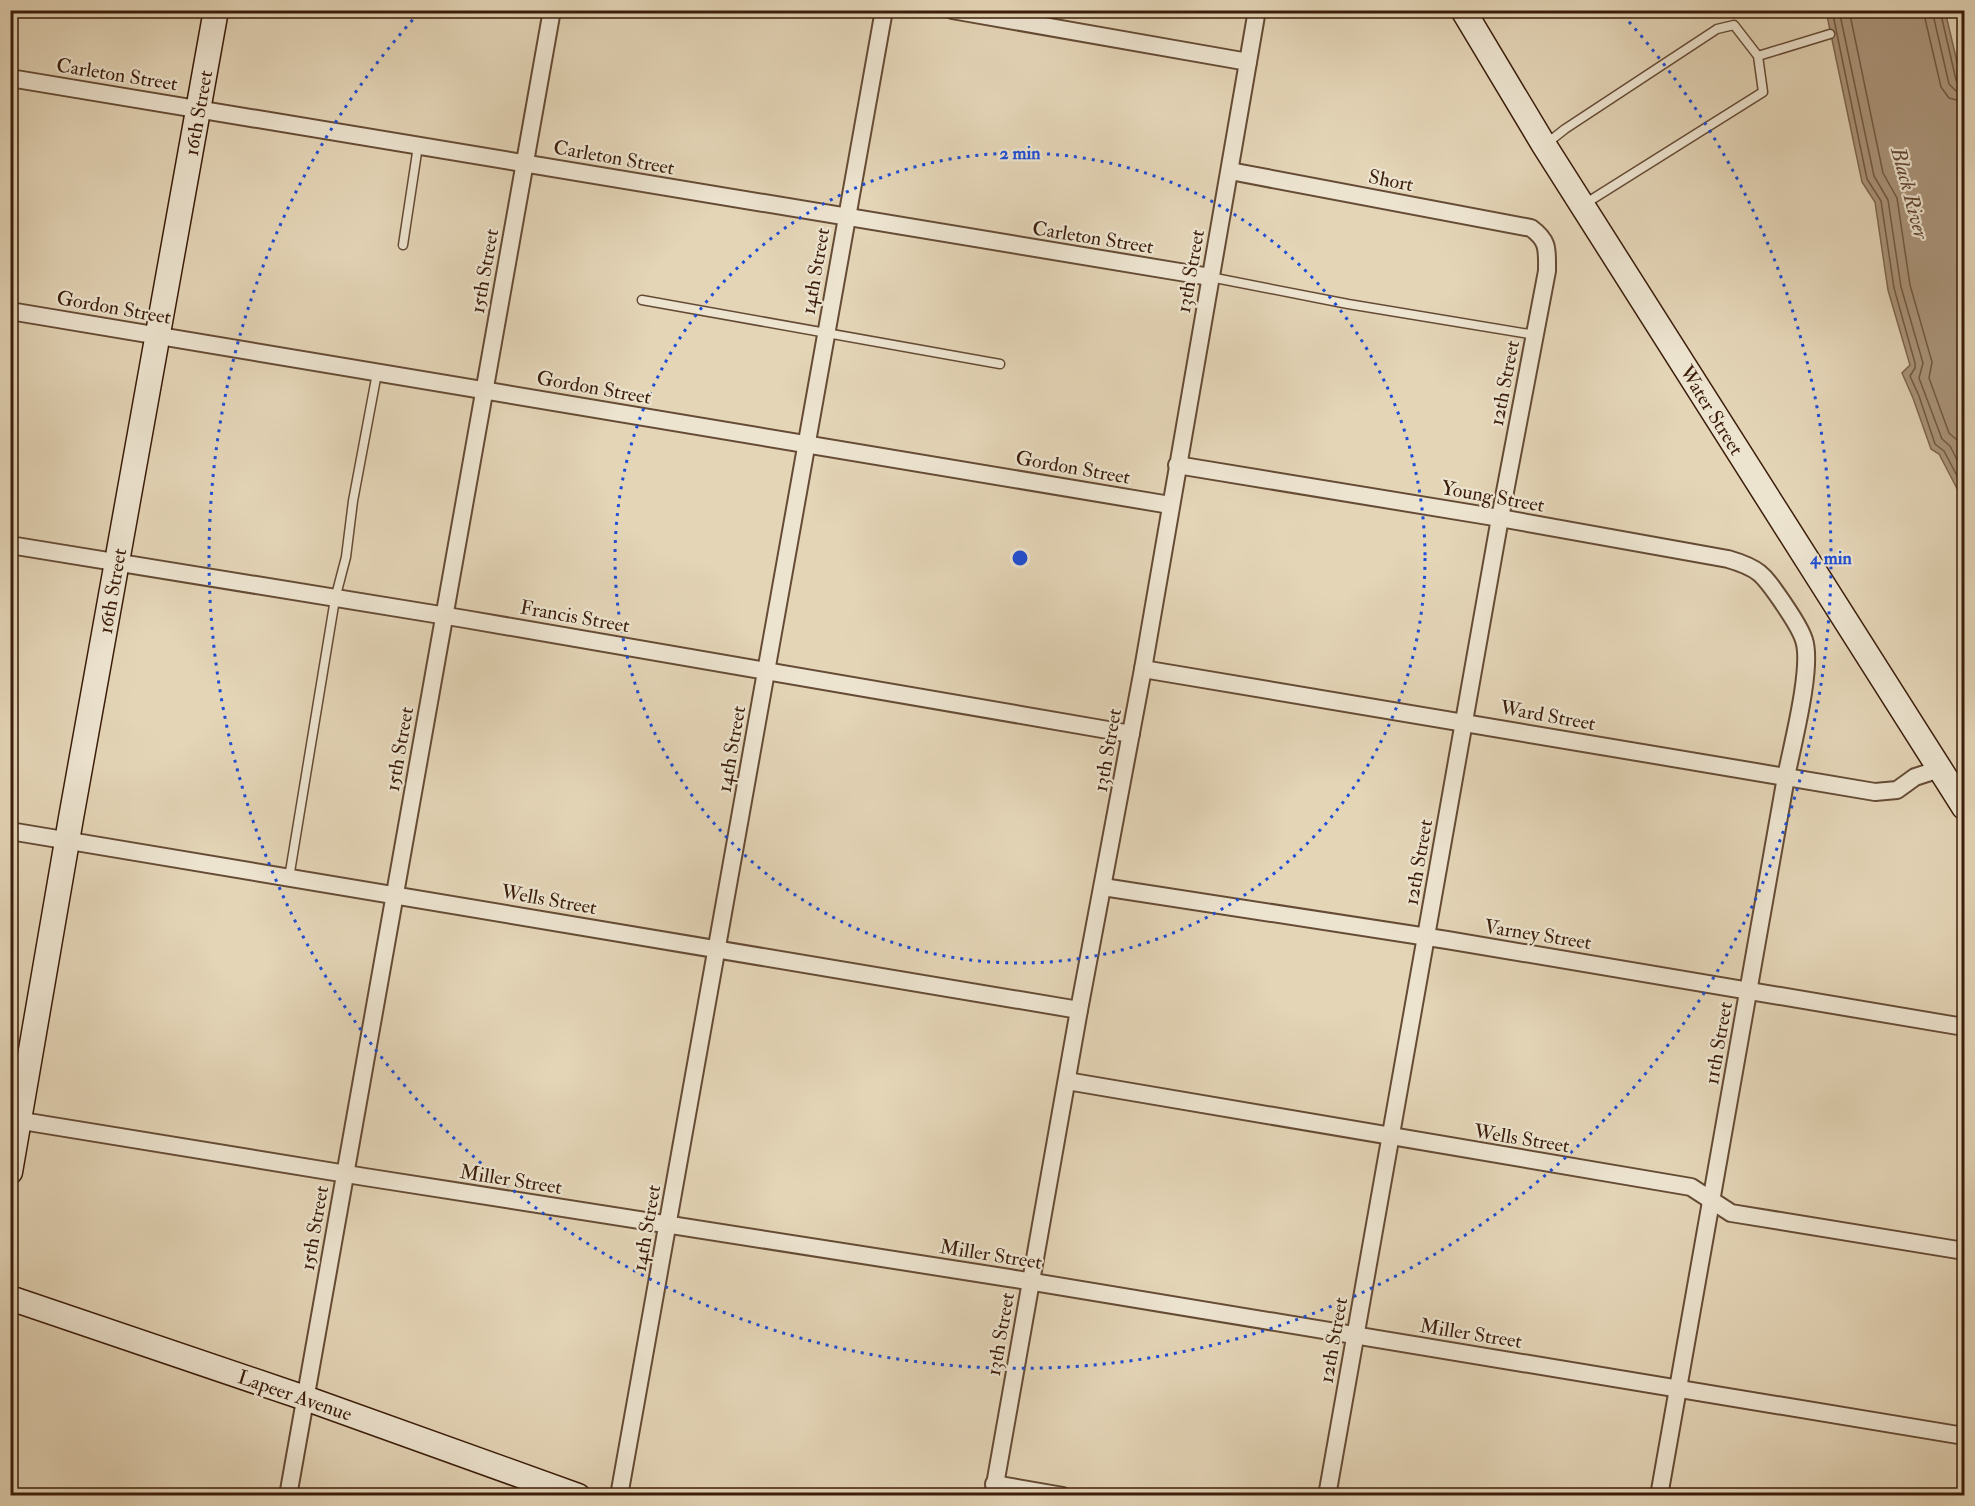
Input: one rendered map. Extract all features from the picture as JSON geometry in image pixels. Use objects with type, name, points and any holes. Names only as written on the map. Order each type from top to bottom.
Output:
[{"type":"street","name":"16th Street","points":[[10,1172],[15,1120],[69,840],[71,818],[216,10]]},
{"type":"street","name":"15th Street","points":[[288,1496],[552,10]]},
{"type":"street","name":"14th Street","points":[[619,1496],[884,10]]},
{"type":"street","points":[[952,10],[1248,62]]},
{"type":"street","name":"13th Street","points":[[993,1490],[1143,669],[1257,10]]},
{"type":"street","name":"Water Street","points":[[1463,10],[1544,145],[1965,807]]},
{"type":"street","name":"Carleton Street","points":[[10,78],[1210,277]]},
{"type":"street","name":"Short","points":[[1230,171],[1531,228],[1542,236]]},
{"type":"street","name":"12th Street","points":[[1327,1496],[1500,518],[1547,271],[1547,252],[1542,236]]},
{"type":"street","name":"Gordon Street","points":[[10,311],[1170,504]]},
{"type":"street","name":"Young Street","points":[[1177,465],[1500,518],[1728,559],[1748,565],[1760,572],[1783,604]]},
{"type":"street","name":"Francis Street","points":[[10,545],[766,670],[1131,734]]},
{"type":"street","name":"11th Street","points":[[1659,1496],[1786,777],[1805,682],[1807,658],[1804,640],[1783,604]]},
{"type":"street","name":"Ward Street","points":[[1143,669],[1875,792],[1897,790],[1915,777],[1941,769]]},
{"type":"street","name":"Wells Street","points":[[10,831],[1079,1010]]},
{"type":"street","name":"Varney Street","points":[[1104,887],[1749,989],[1965,1027]]},
{"type":"street","name":"Wells Street","points":[[1067,1082],[1691,1187],[1731,1213],[1965,1251]]},
{"type":"street","name":"Miller Street","points":[[15,1120],[1030,1282],[1965,1436]]},
{"type":"street","name":"Lapeer Avenue","points":[[10,1298],[305,1398],[578,1496]]},
{"type":"street","points":[[993,1490],[1062,1496]]},
{"type":"lane","points":[[1544,145],[1717,29],[1734,25],[1758,56],[1763,92],[1583,206]]},
{"type":"lane","points":[[1758,56],[1830,34]]},
{"type":"lane","points":[[403,245],[418,146]]},
{"type":"lane","points":[[1210,277],[1348,304],[1535,335]]},
{"type":"lane","points":[[642,300],[1000,364]]},
{"type":"lane","points":[[289,878],[335,599],[346,557],[353,501],[377,373]]},
{"type":"water","name":"Black River","points":[[1826,11],[1945,11],[1964,91],[1964,502],[1939,454],[1931,449],[1902,373],[1910,365],[1888,290],[1875,202],[1862,182]]}]
